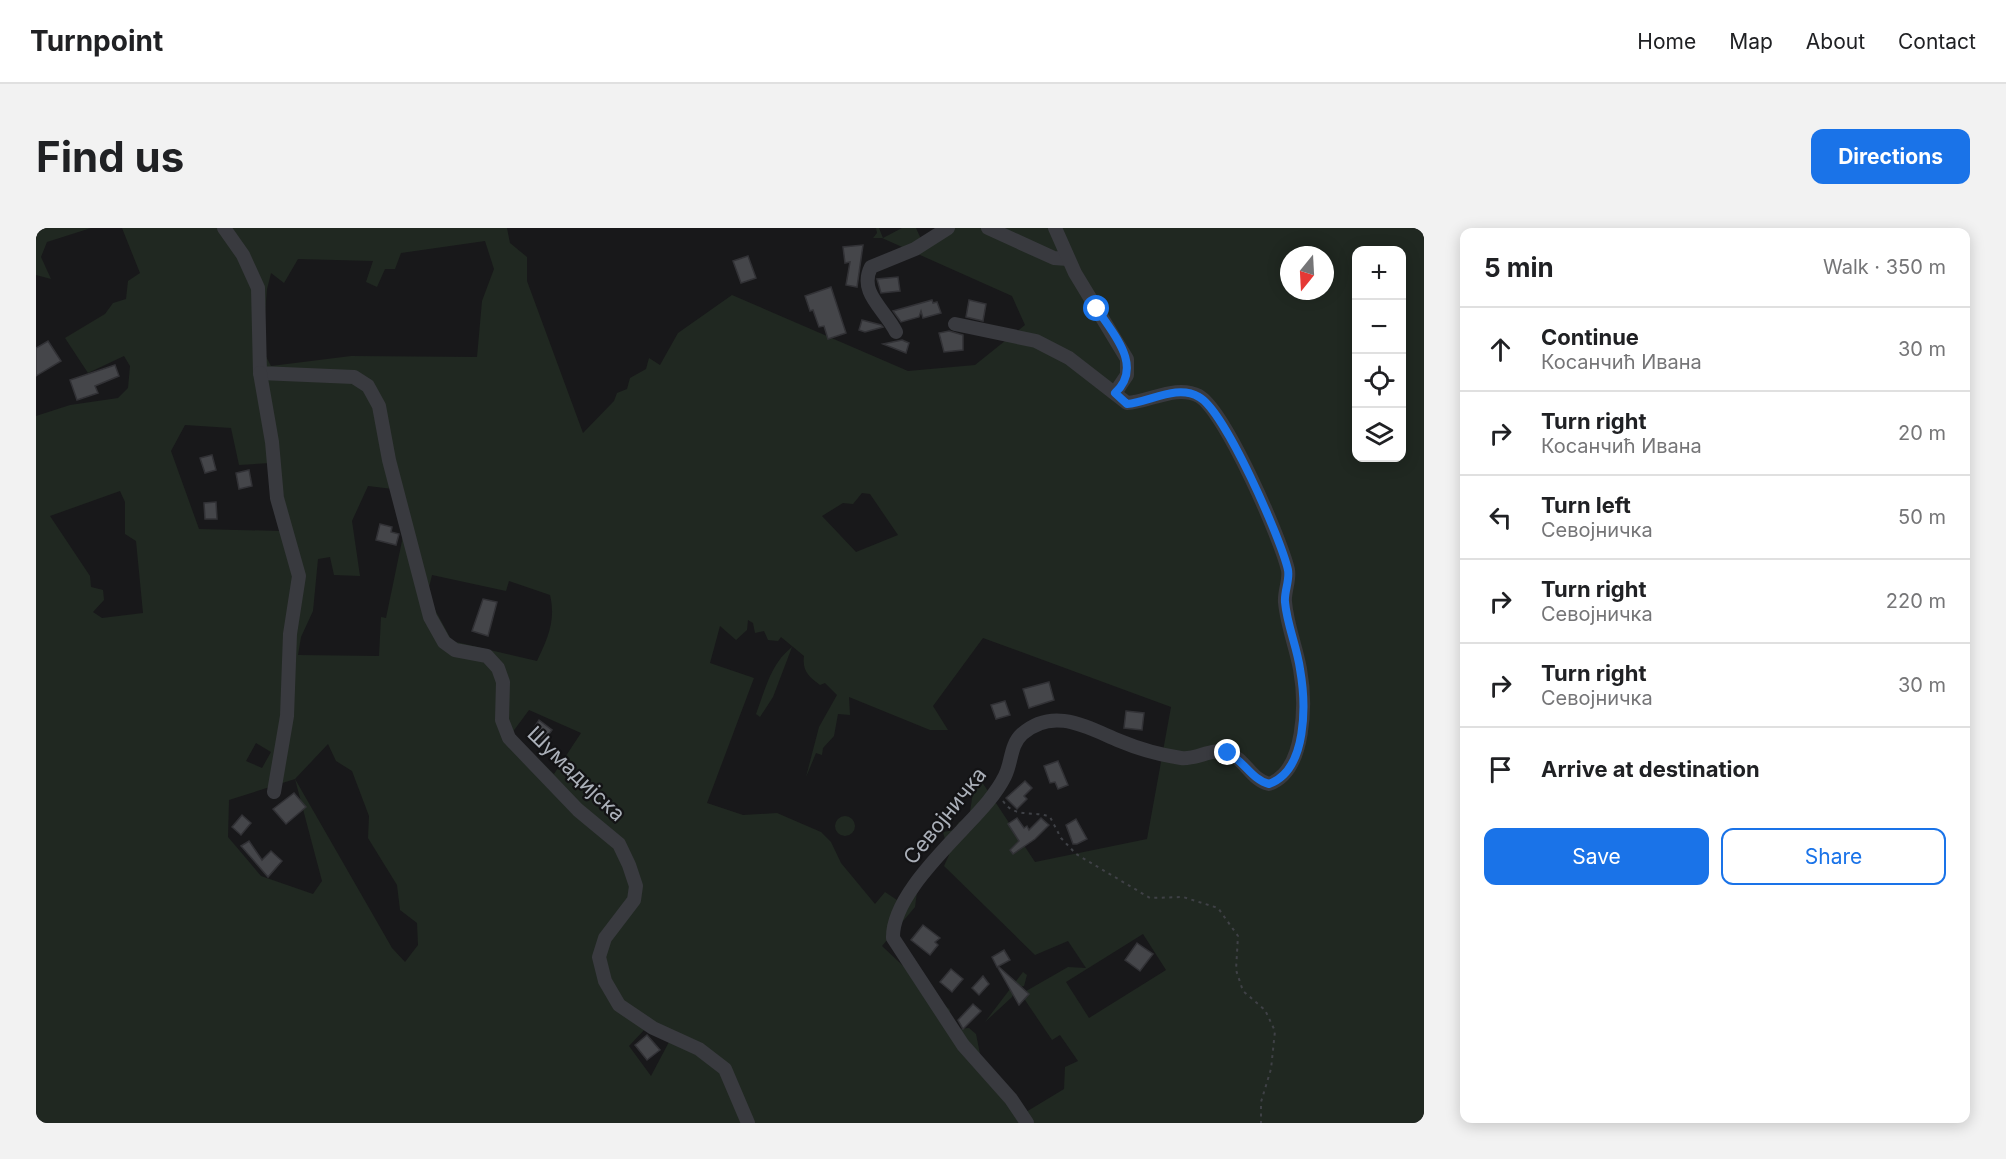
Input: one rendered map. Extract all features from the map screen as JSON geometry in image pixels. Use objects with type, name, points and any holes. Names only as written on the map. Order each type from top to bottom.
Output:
[{"type":"street","points":[[224,228],[243,255],[258,288],[260,373],[272,442],[277,498],[299,576],[290,634],[287,716],[274,792]]},
{"type":"street","points":[[896,332],[868,291],[866,277],[870,267],[915,249],[948,228]]},
{"type":"street","points":[[988,228],[1054,258],[1068,259]]},
{"type":"street","points":[[955,324],[1036,341],[1069,358],[1115,393],[1127,375],[1127,360],[1068,259],[1055,228]]},
{"type":"street","name":"Шумадијска","points":[[260,373],[354,377],[368,386],[380,406],[392,471],[430,617],[444,642],[455,650],[487,656],[498,668],[503,682],[502,720],[509,738],[578,810],[619,844],[629,865],[636,886],[634,900],[605,938],[599,957],[605,981],[619,1005],[653,1028],[699,1049],[725,1069],[748,1123]]},
{"type":"street","name":"Севојничка","points":[[1028,1123],[1011,1099],[963,1045],[893,938],[894,921],[903,902],[942,851],[994,795],[1007,773],[1013,747],[1021,735],[1035,726],[1056,719],[1082,723],[1121,741],[1184,759],[1211,752],[1228,753],[1248,768],[1256,778],[1269,784],[1286,774],[1298,747],[1304,693],[1285,600],[1288,572],[1264,506],[1227,433],[1199,397],[1175,393],[1127,404],[1115,393]]},
{"type":"path","points":[[1001,783],[1001,796],[1008,807],[1022,814],[1050,817],[1061,838],[1076,854],[1150,898],[1183,897],[1218,908],[1238,936],[1236,970],[1243,991],[1264,1010],[1275,1031],[1271,1069],[1261,1102],[1262,1123]]},
{"type":"shaded area","points":[[36,228],[91,228],[47,242],[41,257],[51,279],[36,275]]},
{"type":"shaded area","points":[[122,228],[507,228],[510,243],[527,257],[527,281],[583,433],[614,401],[617,393],[627,389],[630,378],[646,369],[649,358],[660,365],[678,333],[732,295],[908,371],[975,365],[1025,325],[1012,296],[882,238],[873,238],[877,233],[876,228],[879,228],[883,238],[902,228],[916,228],[921,239],[936,228],[1424,228],[1424,1123],[36,1123],[36,416],[70,405],[118,398],[128,388],[130,366],[124,356],[88,373],[65,338],[105,314],[113,303],[126,299],[128,281],[140,273]],"holes":[[[485,241],[494,269],[482,301],[477,357],[351,356],[271,366],[262,349],[267,289],[271,273],[284,283],[298,259],[373,261],[366,282],[377,287],[385,269],[395,269],[401,253]],[[185,425],[231,428],[239,465],[270,463],[279,481],[284,496],[283,521],[280,531],[199,529],[171,451]],[[368,486],[393,489],[403,536],[386,618],[381,617],[379,656],[298,655],[301,637],[313,611],[318,559],[330,557],[334,575],[360,576],[352,521]],[[120,491],[125,502],[125,534],[136,541],[143,613],[102,618],[93,612],[104,600],[103,590],[91,587],[90,576],[50,516]],[[862,493],[870,494],[898,535],[856,552],[822,516],[843,503],[853,504]],[[432,575],[506,591],[509,581],[550,595],[552,604],[550,629],[537,661],[452,641],[427,595]],[[748,620],[753,623],[755,633],[764,631],[768,640],[778,641],[781,637],[804,656],[805,670],[810,676],[820,685],[825,683],[837,695],[819,727],[806,777],[816,753],[822,755],[823,748],[834,736],[838,714],[850,715],[849,697],[930,730],[948,730],[933,706],[983,638],[1171,707],[1147,839],[1035,862],[976,773],[969,818],[959,822],[954,830],[943,832],[949,855],[944,866],[1035,955],[1068,941],[1086,968],[1068,967],[1021,994],[1052,1040],[1060,1035],[1078,1061],[1065,1067],[1064,1089],[1026,1112],[981,1059],[976,1034],[969,1028],[945,1030],[950,1010],[882,946],[915,907],[917,892],[909,884],[897,900],[885,892],[875,904],[841,863],[831,842],[821,832],[777,813],[743,815],[707,803],[754,678],[710,663],[720,626],[736,640],[747,630]],[[529,710],[581,733],[554,774],[512,733]],[[256,743],[271,752],[262,768],[246,761]],[[328,744],[336,761],[352,771],[369,816],[368,838],[397,885],[400,910],[417,923],[418,945],[405,962],[392,948],[295,779]],[[295,779],[322,881],[313,894],[261,876],[228,837],[229,800]],[[1143,934],[1166,970],[1089,1018],[1066,982]],[[645,1029],[670,1040],[651,1076],[629,1046]]]},
{"type":"shaded area","points":[[792,647],[773,697],[760,717],[756,714],[774,669]]},
{"type":"shaded area","points":[[845,816],[852,819],[855,826],[852,833],[845,836],[838,833],[835,826],[838,819]]},
{"type":"shaded area","points":[[1023,972],[1027,975],[1024,986],[1016,988],[1012,997],[985,1022]]},
{"type":"building","points":[[863,245],[857,287],[846,285],[850,262],[845,263],[843,247]]},
{"type":"building","points":[[748,256],[756,278],[741,283],[733,261]]},
{"type":"building","points":[[898,277],[900,291],[881,293],[877,279]]},
{"type":"building","points":[[831,287],[846,333],[828,339],[824,326],[819,327],[813,310],[810,311],[805,296]]},
{"type":"building","points":[[932,300],[933,303],[937,302],[941,313],[923,318],[921,311],[919,317],[901,322],[893,311]]},
{"type":"building","points":[[969,300],[986,304],[983,321],[966,317]]},
{"type":"building","points":[[862,320],[883,327],[865,332],[859,330]]},
{"type":"building","points":[[949,331],[963,335],[963,350],[944,352],[939,333]]},
{"type":"building","points":[[902,340],[909,343],[906,353],[883,344]]},
{"type":"building","points":[[48,341],[61,361],[36,376],[36,348]]},
{"type":"building","points":[[115,365],[119,376],[95,386],[98,393],[77,400],[70,380]]},
{"type":"building","points":[[212,455],[216,470],[205,473],[200,458]]},
{"type":"building","points":[[249,470],[252,486],[239,489],[236,473]]},
{"type":"building","points":[[216,502],[217,519],[205,519],[204,503]]},
{"type":"building","points":[[380,524],[392,527],[391,532],[399,534],[396,545],[376,540]]},
{"type":"building","points":[[483,599],[497,602],[488,636],[472,631]]},
{"type":"building","points":[[1049,682],[1054,700],[1029,708],[1023,689]]},
{"type":"building","points":[[1005,701],[1010,715],[996,719],[991,705]]},
{"type":"building","points":[[1126,711],[1144,713],[1142,730],[1124,728]]},
{"type":"building","points":[[539,720],[552,730],[544,741],[531,732]]},
{"type":"building","points":[[1058,761],[1068,785],[1058,789],[1055,782],[1050,783],[1044,766]]},
{"type":"building","points":[[1025,781],[1032,788],[1024,796],[1027,799],[1017,809],[1006,798]]},
{"type":"building","points":[[294,793],[306,807],[286,824],[273,809]]},
{"type":"building","points":[[242,815],[251,823],[241,835],[232,827]]},
{"type":"building","points":[[1017,818],[1024,828],[1027,826],[1029,830],[1041,818],[1049,825],[1035,839],[1013,854],[1010,850],[1019,841],[1008,824]]},
{"type":"building","points":[[1076,819],[1087,839],[1073,844],[1066,825]]},
{"type":"building","points":[[249,841],[262,860],[271,851],[282,861],[268,877],[241,846]]},
{"type":"building","points":[[923,925],[940,938],[935,942],[938,945],[930,955],[911,940]]},
{"type":"building","points":[[1137,943],[1153,954],[1140,971],[1125,960]]},
{"type":"building","points":[[1004,950],[1010,960],[997,967],[992,957]]},
{"type":"building","points":[[998,968],[1029,994],[1019,1005]]},
{"type":"building","points":[[951,969],[963,979],[952,992],[940,982]]},
{"type":"building","points":[[983,976],[989,984],[979,995],[972,988]]},
{"type":"building","points":[[973,1004],[981,1011],[963,1029],[958,1020]]},
{"type":"building","points":[[647,1035],[660,1050],[647,1060],[635,1045]]},
{"type":"route","points":[[1097,309],[1127,360],[1127,375],[1122,387],[1115,393],[1127,404],[1183,392],[1199,397],[1210,408],[1227,433],[1264,506],[1288,572],[1285,600],[1304,693],[1298,747],[1286,774],[1277,782],[1269,784],[1262,783],[1236,757],[1228,753]]}]
